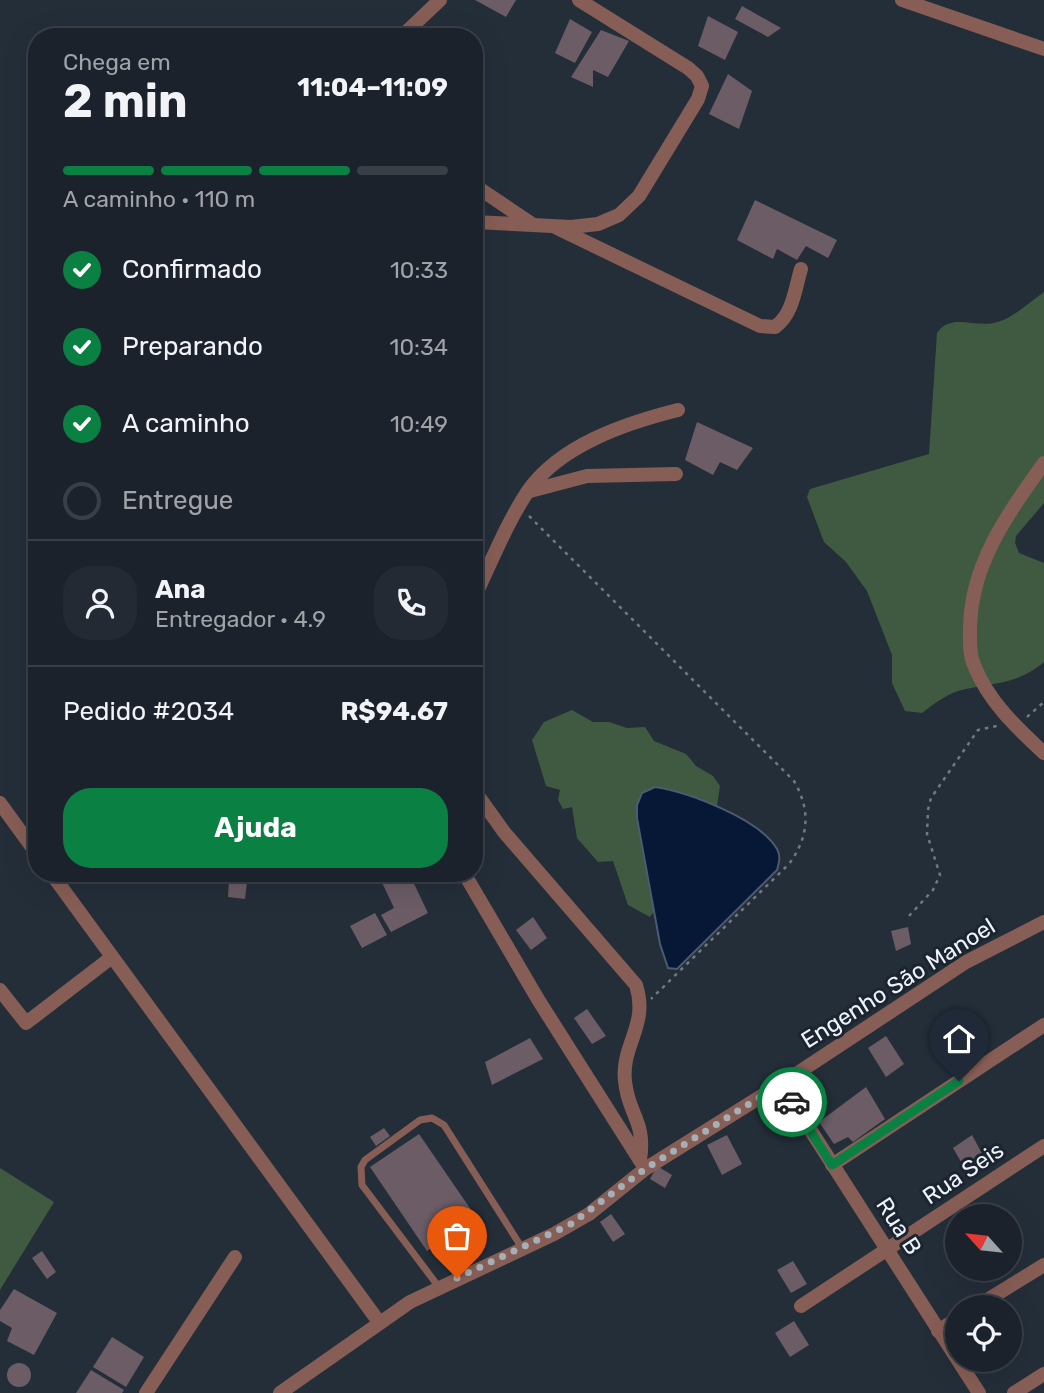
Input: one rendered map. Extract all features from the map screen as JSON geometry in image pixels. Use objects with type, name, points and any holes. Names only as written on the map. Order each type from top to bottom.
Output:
[{"type":"street","points":[[410,28],[440,0]]},
{"type":"street","points":[[483,222],[553,226],[598,224],[619,215],[639,196],[698,99],[702,86],[697,76],[688,68],[579,0]]},
{"type":"street","points":[[902,0],[1044,49]]},
{"type":"street","points":[[483,191],[533,224]]},
{"type":"street","points":[[553,226],[761,326],[775,327],[782,321],[790,309],[801,269]]},
{"type":"street","points":[[483,580],[528,491],[557,462],[593,441],[631,424],[678,410]]},
{"type":"street","points":[[1044,463],[1013,507],[984,558],[973,594],[970,645],[972,662],[983,685],[1012,723],[1044,753]]},
{"type":"street","points":[[528,491],[587,477],[676,474]]},
{"type":"street","points":[[0,803],[28,842]]},
{"type":"street","points":[[483,803],[504,832],[636,985],[641,1009],[624,1080],[643,1136],[643,1164]]},
{"type":"street","points":[[58,882],[379,1322]]},
{"type":"street","points":[[469,882],[539,1001],[643,1164]]},
{"type":"street","name":"Engenho São Manoel","points":[[280,1393],[379,1322],[438,1286],[554,1234],[589,1214],[643,1164],[781,1084],[966,962],[1044,922]]},
{"type":"street","points":[[0,990],[26,1023],[112,957]]},
{"type":"street","points":[[832,1165],[1044,1025]]},
{"type":"street","name":"Rua B","points":[[781,1084],[979,1393]]},
{"type":"street","name":"Rua Seis","points":[[801,1306],[1044,1146]]},
{"type":"street","points":[[146,1393],[235,1258]]},
{"type":"street","points":[[995,1295],[1044,1265]]},
{"type":"street","points":[[938,1331],[945,1327]]},
{"type":"street","points":[[1014,1393],[1044,1374]]},
{"type":"lane","points":[[438,1286],[362,1185],[361,1167],[365,1160],[420,1119],[432,1118],[444,1125],[522,1248]]},
{"type":"path","points":[[520,507],[794,781],[806,806],[804,836],[798,852],[789,864],[641,1009]]},
{"type":"path","points":[[909,916],[933,890],[940,875],[927,834],[931,798],[978,730],[1027,718],[1044,702]]},
{"type":"green space","points":[[1044,292],[1044,503],[1016,536],[1015,543],[1019,553],[1044,563],[1044,662],[1025,675],[954,693],[922,713],[905,711],[892,683],[892,655],[867,591],[846,562],[824,542],[807,497],[810,489],[929,454],[937,333],[949,323],[989,324],[1004,320]]},
{"type":"green space","points":[[572,710],[593,722],[609,722],[627,728],[645,727],[654,741],[686,754],[696,766],[713,776],[720,786],[715,819],[645,865],[655,910],[650,917],[628,905],[613,861],[598,862],[577,838],[572,807],[563,809],[558,800],[560,790],[546,786],[532,740],[544,722]]},
{"type":"green space","points":[[0,1168],[54,1202],[0,1290]]},
{"type":"water","points":[[655,787],[704,801],[740,818],[768,838],[779,854],[777,870],[677,969],[668,968],[660,944],[637,818],[637,805],[642,793]]},
{"type":"building","points":[[475,0],[516,0],[506,17]]},
{"type":"building","points":[[742,6],[781,28],[768,37],[735,19]]},
{"type":"building","points":[[708,16],[738,32],[725,60],[698,46]]},
{"type":"building","points":[[570,19],[592,32],[575,63],[555,53]]},
{"type":"building","points":[[601,30],[629,41],[608,77],[593,70],[593,87],[571,77]]},
{"type":"building","points":[[728,74],[752,91],[739,129],[709,114]]},
{"type":"building","points":[[755,200],[837,240],[828,258],[806,246],[797,260],[777,249],[773,259],[737,240]]},
{"type":"building","points":[[697,422],[753,448],[737,470],[720,462],[713,475],[685,460]]},
{"type":"building","points":[[229,882],[247,882],[245,899],[228,897]]},
{"type":"building","points":[[382,882],[413,882],[428,913],[391,932],[381,915],[394,908]]},
{"type":"building","points":[[375,913],[387,935],[362,948],[350,926]]},
{"type":"building","points":[[533,917],[547,938],[531,950],[516,930]]},
{"type":"building","points":[[908,927],[911,944],[896,951],[891,931]]},
{"type":"building","points":[[587,1009],[606,1036],[592,1044],[574,1018]]},
{"type":"building","points":[[886,1036],[904,1064],[886,1077],[868,1048]]},
{"type":"building","points":[[530,1038],[543,1059],[492,1085],[485,1062]]},
{"type":"building","points":[[866,1087],[885,1119],[853,1142],[848,1137],[834,1144],[819,1122]]},
{"type":"building","points":[[384,1128],[390,1136],[376,1146],[370,1137]]},
{"type":"building","points":[[419,1134],[476,1217],[427,1251],[370,1167]]},
{"type":"building","points":[[727,1135],[742,1164],[722,1175],[707,1145]]},
{"type":"building","points":[[972,1135],[985,1159],[967,1172],[953,1148]]},
{"type":"building","points":[[657,1166],[672,1175],[665,1188],[650,1179]]},
{"type":"building","points":[[611,1214],[625,1234],[613,1242],[600,1222]]},
{"type":"building","points":[[468,1230],[475,1239],[445,1260],[442,1248]]},
{"type":"building","points":[[42,1251],[56,1272],[47,1279],[32,1258]]},
{"type":"building","points":[[793,1261],[807,1284],[791,1293],[777,1270]]},
{"type":"building","points":[[14,1289],[57,1313],[34,1355],[7,1341],[12,1328],[0,1321],[0,1310]]},
{"type":"building","points":[[794,1321],[809,1345],[790,1357],[775,1333]]},
{"type":"building","points":[[112,1337],[144,1357],[126,1387],[93,1367]]},
{"type":"building","points":[[19,1363],[27,1367],[31,1375],[27,1383],[19,1387],[11,1383],[7,1375],[11,1367]]},
{"type":"building","points":[[91,1370],[124,1390],[122,1393],[76,1393]]},
{"type":"way so far","points":[[457,1278],[554,1234],[589,1214],[645,1169],[781,1084],[792,1102]]},
{"type":"route","points":[[792,1102],[832,1165],[959,1081]]}]
